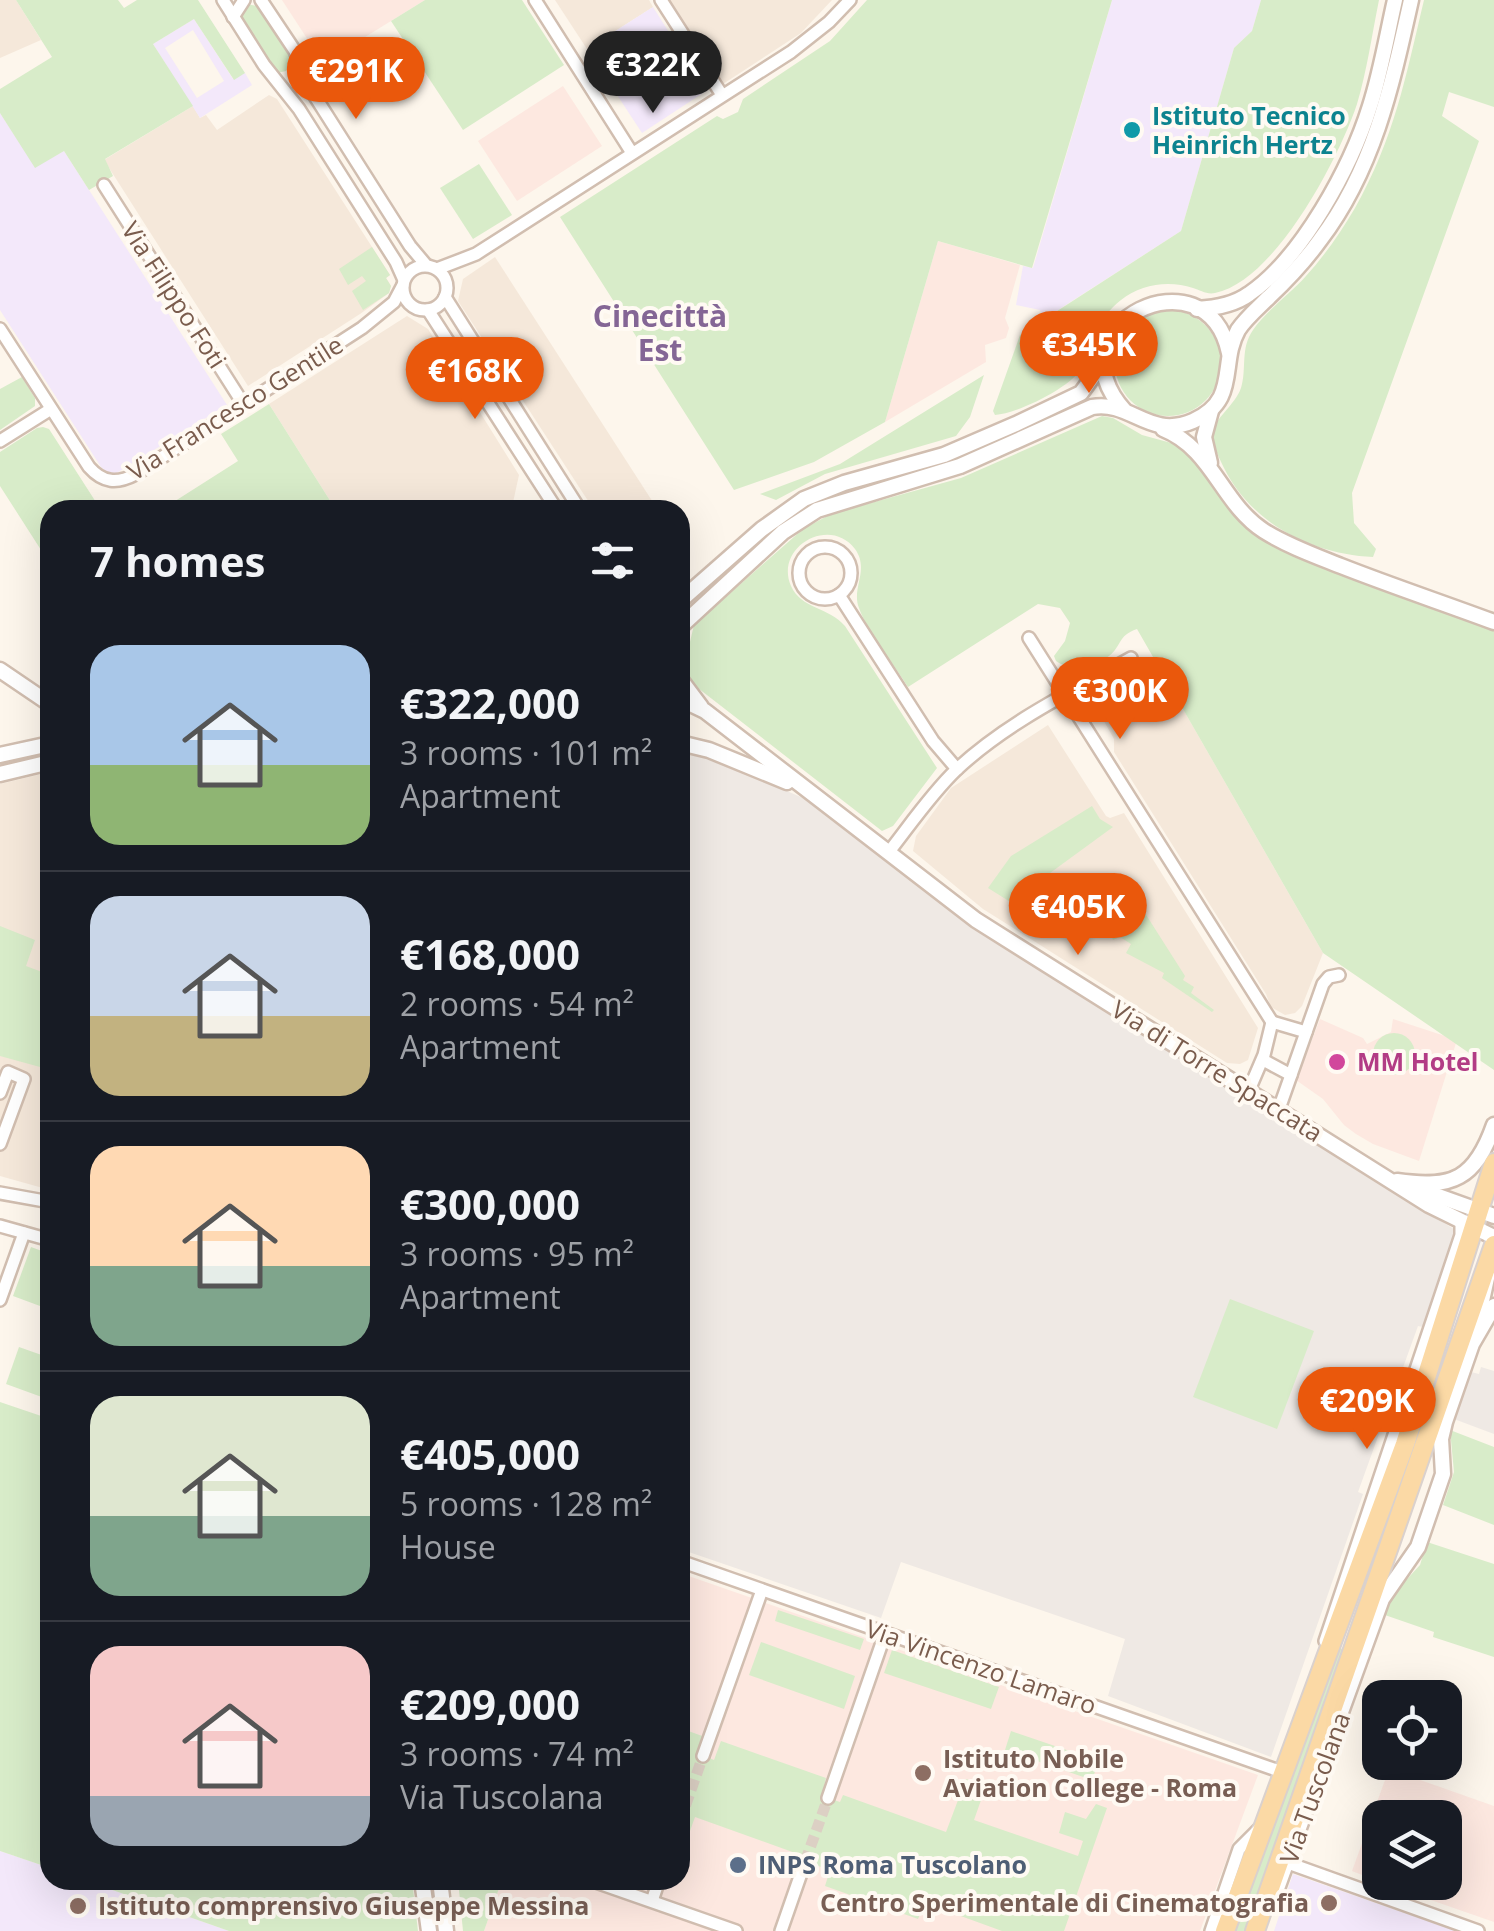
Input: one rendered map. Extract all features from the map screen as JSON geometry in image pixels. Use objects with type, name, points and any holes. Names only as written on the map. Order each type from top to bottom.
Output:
[{"type":"main road","name":"Via Tuscolana","points":[[1225,1931],[1405,1444],[1494,1162]]},
{"type":"main road","name":"Via Tuscolana","points":[[1257,1925],[1492,1252]]},
{"type":"street","points":[[223,0],[300,109],[396,262],[406,298],[422,309],[550,500]]},
{"type":"street","points":[[233,17],[244,0]]},
{"type":"street","points":[[261,0],[298,60],[313,94],[410,246],[431,267],[574,500]]},
{"type":"street","points":[[535,0],[632,154]]},
{"type":"street","points":[[662,0],[722,96]]},
{"type":"street","points":[[404,283],[412,270],[476,254],[798,47],[850,0]]},
{"type":"street","points":[[690,592],[762,529],[804,499],[844,483],[944,455],[1081,393],[1104,360],[1113,332],[1137,309],[1167,302],[1198,309],[1226,305],[1254,291],[1321,210],[1350,158],[1368,112],[1395,0]]},
{"type":"street","points":[[1210,464],[1204,434],[1212,408],[1226,386],[1242,325],[1311,252],[1357,180],[1386,110],[1412,0]]},
{"type":"street","points":[[276,78],[293,74],[298,60]]},
{"type":"street","name":"Via Filippo Foti","points":[[104,184],[244,404]]},
{"type":"street","points":[[422,309],[438,306],[476,254]]},
{"type":"street","name":"Via Francesco Gentile","points":[[0,329],[92,471],[104,480],[116,481],[136,474],[368,323],[394,302],[404,283]]},
{"type":"street","name":"Via Francesco Gentile","points":[[368,323],[400,310],[422,309]]},
{"type":"street","points":[[1198,309],[1219,328],[1230,360]]},
{"type":"street","points":[[1104,360],[1110,390],[1125,411]]},
{"type":"street","points":[[690,618],[782,532],[818,510],[960,466],[1092,407],[1112,406],[1192,445],[1210,464],[1243,514],[1278,539],[1494,622]]},
{"type":"street","points":[[1155,426],[1182,425],[1212,408]]},
{"type":"street","points":[[0,442],[51,409]]},
{"type":"street","points":[[815,548],[840,551],[850,565],[850,582],[839,596],[814,597],[802,585],[799,568],[807,553],[815,548]]},
{"type":"street","points":[[839,596],[932,741],[957,769]]},
{"type":"street","points":[[1030,638],[1272,1022],[1306,1032]]},
{"type":"street","points":[[888,853],[957,769],[1032,714],[1132,658]]},
{"type":"street","points":[[0,670],[40,697]]},
{"type":"street","name":"Via di Torre Spaccata","points":[[690,692],[704,711]]},
{"type":"street","name":"Via di Torre Spaccata","points":[[690,704],[982,924],[1392,1180],[1494,1237]]},
{"type":"street","points":[[690,745],[808,790]]},
{"type":"street","points":[[0,755],[40,747]]},
{"type":"street","points":[[0,774],[40,764]]},
{"type":"street","points":[[1279,1109],[1324,982],[1339,975]]},
{"type":"street","points":[[1249,1090],[1272,1022]]},
{"type":"street","points":[[1262,1060],[1291,1075]]},
{"type":"street","points":[[0,1094],[8,1072],[24,1079],[6,1109],[0,1144]]},
{"type":"street","points":[[1392,1180],[1435,1184],[1461,1176],[1482,1157],[1494,1124]]},
{"type":"street","points":[[0,1193],[40,1200]]},
{"type":"street","points":[[0,1226],[40,1237]]},
{"type":"street","points":[[0,1300],[24,1233]]},
{"type":"street","name":"Via Tuscolana","points":[[1257,1925],[1278,1890],[1382,1599],[1416,1551],[1440,1487],[1444,1466],[1442,1432],[1487,1293],[1492,1252]]},
{"type":"street","points":[[1472,1344],[1494,1306]]},
{"type":"street","name":"Via Vincenzo Lamaro","points":[[690,1565],[762,1590],[782,1591],[886,1634],[1282,1772]]},
{"type":"street","points":[[703,1756],[762,1590]]},
{"type":"street","points":[[828,1798],[886,1634]]},
{"type":"street","name":"Via Tuscolana","points":[[1211,1931],[1238,1849],[1261,1826]]},
{"type":"street","points":[[780,1931],[805,1862]]},
{"type":"street","points":[[1288,1863],[1478,1931]]},
{"type":"street","points":[[424,1890],[430,1931]]},
{"type":"street","points":[[441,1890],[446,1931]]},
{"type":"street","points":[[620,1890],[736,1931]]},
{"type":"street","points":[[652,1901],[656,1890]]},
{"type":"shaded area","points":[[0,0],[16,0],[41,40],[0,58]]},
{"type":"shaded area","points":[[282,0],[425,0],[323,63]]},
{"type":"shaded area","points":[[555,0],[649,0],[653,7],[587,49]]},
{"type":"shaded area","points":[[670,0],[832,0],[801,33],[723,84]]},
{"type":"shaded area","points":[[1112,0],[1261,0],[1252,31],[1234,48],[1181,231],[1044,319],[1040,310],[1016,305],[1023,266],[1033,268]]},
{"type":"shaded area","points":[[653,7],[706,91],[642,133],[587,49]]},
{"type":"shaded area","points":[[194,19],[233,79],[245,73],[252,85],[200,118],[153,44]],"holes":[[[193,30],[224,81],[197,98],[165,48]]]},
{"type":"shaded area","points":[[563,86],[602,146],[517,201],[478,141]]},
{"type":"shaded area","points":[[269,95],[277,99],[390,275],[386,278],[391,286],[389,293],[360,314],[248,386],[104,160],[193,106],[200,118],[206,115],[217,130]]},
{"type":"shaded area","points":[[0,113],[35,167],[64,151],[227,405],[115,474],[101,467],[0,310]]},
{"type":"shaded area","points":[[938,241],[1020,265],[1005,318],[1009,328],[1006,338],[985,345],[986,362],[885,422]]},
{"type":"shaded area","points":[[495,257],[652,500],[587,500],[458,301],[463,279]]},
{"type":"shaded area","points":[[407,316],[428,329],[519,475],[514,500],[330,500],[269,404]]},
{"type":"shaded area","points":[[1156,662],[1323,953],[1302,1006],[1295,1013],[1285,1015],[1271,1007],[1114,752],[1114,739],[1096,707],[1096,692],[1106,683]]},
{"type":"shaded area","points":[[1048,725],[1106,816],[1124,813],[1258,1028],[1248,1060],[1227,1063],[983,909],[913,851],[916,836],[951,788]]},
{"type":"shaded area","points":[[690,751],[803,798],[967,923],[1457,1231],[1358,1492],[1363,1494],[1271,1757],[1108,1696],[1125,1639],[901,1562],[881,1618],[690,1552]]},
{"type":"shaded area","points":[[40,774],[40,1187],[0,1176],[0,784]]},
{"type":"shaded area","points":[[1320,1019],[1363,1038],[1367,1044],[1391,1032],[1393,1019],[1456,1043],[1419,1161],[1356,1134],[1323,1099],[1296,1080]]},
{"type":"shaded area","points":[[1481,1367],[1494,1371],[1494,1434],[1454,1419],[1471,1372],[1479,1374]]},
{"type":"shaded area","points":[[690,1576],[1258,1775],[1200,1931],[484,1931],[498,1890],[690,1890]]},
{"type":"shaded area","points":[[1385,1780],[1420,1780],[1494,1806],[1494,1922],[1431,1900],[1462,1900],[1462,1800],[1378,1800]]},
{"type":"shaded area","points":[[1362,1843],[1362,1875],[1352,1871]]},
{"type":"shaded area","name":"Istituto comprensivo Giuseppe Messina","points":[[0,1851],[40,1865],[40,1890],[112,1890],[229,1931],[0,1931]]},
{"type":"shaded area","name":"Centro Sperimentale di Cinematografia","points":[[1293,1874],[1456,1931],[1274,1931]]},
{"type":"green space","points":[[16,0],[118,0],[124,8],[137,0],[198,0],[245,73],[234,80],[194,19],[153,44],[193,106],[105,159],[113,176],[89,190],[64,151],[35,168],[0,113],[0,89],[52,57]]},
{"type":"green space","points":[[425,0],[522,0],[564,65],[463,130],[391,21]]},
{"type":"green space","points":[[867,0],[1112,0],[1032,268],[938,241],[885,422],[814,462],[734,490],[560,217],[717,116],[723,119],[738,112],[743,99],[830,41]]},
{"type":"green space","points":[[1261,0],[1379,0],[1357,104],[1336,155],[1302,214],[1282,242],[1238,284],[1206,293],[1165,284],[1129,295],[1107,314],[1079,373],[1031,404],[995,415],[993,411],[1020,335],[1181,231],[1234,48],[1252,31]]},
{"type":"green space","points":[[1424,0],[1494,0],[1494,107],[1449,92],[1442,116],[1479,141],[1352,493],[1354,523],[1376,549],[1373,557],[1350,555],[1306,542],[1267,520],[1236,488],[1224,468],[1213,432],[1241,388],[1246,344],[1253,330],[1320,260],[1368,182],[1397,107]]},
{"type":"green space","points":[[246,4],[258,6],[290,56],[286,71],[277,73],[239,19],[239,11]]},
{"type":"green space","points":[[479,164],[512,215],[473,239],[440,188]]},
{"type":"green space","points":[[372,247],[390,275],[386,278],[391,286],[389,293],[363,310],[352,291],[366,281],[362,276],[348,285],[339,269]]},
{"type":"green space","points":[[1168,310],[1188,314],[1206,325],[1217,343],[1221,363],[1217,383],[1206,401],[1188,412],[1168,416],[1148,412],[1130,401],[1119,383],[1115,363],[1119,343],[1130,325],[1148,314]]},
{"type":"green space","points":[[984,375],[970,417],[956,436],[825,474],[776,500],[760,494],[840,464]]},
{"type":"green space","points":[[22,377],[35,398],[35,406],[0,430],[0,389]]},
{"type":"green space","points":[[269,404],[330,500],[177,500],[238,461],[221,434]]},
{"type":"green space","points":[[1102,416],[1113,418],[1142,435],[1186,447],[1194,453],[1240,522],[1278,549],[1494,631],[1494,1070],[1323,953],[1137,629],[1103,660],[1082,667],[1068,666],[1054,656],[1065,641],[1070,623],[1060,608],[1038,604],[908,687],[859,608],[861,564],[855,549],[832,535],[807,540],[790,559],[791,586],[801,599],[845,626],[937,768],[893,826],[882,831],[694,685],[690,678],[690,642],[694,625],[803,529],[831,514],[961,478]]},
{"type":"green space","points":[[37,428],[49,429],[95,500],[40,500],[40,548],[0,486],[0,452]]},
{"type":"green space","points":[[1092,806],[1100,819],[1113,827],[1050,873],[1068,938],[988,888],[1011,856]]},
{"type":"green space","points":[[1136,899],[1185,976],[1183,980],[1194,987],[1191,993],[1212,1012],[1162,978],[1164,973],[1126,953],[1131,944],[1120,937],[1113,940],[1111,935],[1121,930],[1119,924],[1115,924],[1112,916],[1105,919],[1104,914]]},
{"type":"green space","points":[[0,926],[35,940],[26,966],[40,971],[40,1067],[0,1056]]},
{"type":"green space","points":[[1394,1033],[1409,1039],[1415,1054],[1409,1069],[1394,1075],[1379,1069],[1373,1054],[1379,1039]]},
{"type":"green space","points":[[31,1247],[40,1250],[40,1306],[13,1296]]},
{"type":"green space","points":[[1230,1299],[1314,1331],[1277,1429],[1193,1397]]},
{"type":"green space","points":[[19,1347],[40,1354],[40,1396],[6,1384]]},
{"type":"green space","points":[[0,1402],[40,1416],[40,1865],[0,1851]]},
{"type":"green space","points":[[1450,1430],[1494,1447],[1494,1525],[1443,1505],[1454,1472]]},
{"type":"green space","points":[[1427,1542],[1494,1564],[1494,1657],[1433,1637],[1434,1632],[1382,1614],[1387,1601],[1420,1565]]},
{"type":"green space","points":[[778,1610],[864,1639],[860,1650],[775,1621]]},
{"type":"green space","points":[[761,1642],[855,1676],[844,1709],[749,1675]]},
{"type":"green space","points":[[1340,1648],[1344,1650],[1245,1931],[1233,1931],[1282,1793]]},
{"type":"green space","points":[[892,1650],[999,1687],[991,1709],[884,1673]]},
{"type":"green space","points":[[1011,1731],[1099,1761],[1092,1780],[1005,1750]]},
{"type":"green space","points":[[690,1732],[705,1737],[699,1754],[714,1760],[721,1741],[826,1778],[822,1796],[840,1802],[843,1795],[946,1832],[966,1779],[986,1786],[974,1820],[1078,1856],[1083,1841],[1059,1833],[1065,1812],[1086,1819],[1096,1804],[1107,1808],[1064,1931],[1002,1931],[925,1903],[918,1919],[825,1886],[830,1870],[797,1859],[798,1854],[695,1817],[690,1831]]},
{"type":"green space","points":[[112,1890],[413,1890],[418,1931],[229,1931]]},
{"type":"green space","points":[[459,1890],[498,1890],[484,1931],[463,1931]]},
{"type":"tunnel","points":[[690,1793],[703,1756]]},
{"type":"tunnel","points":[[805,1862],[828,1798]]},
{"type":"place","name":"Istituto Tecnico Heinrich Hertz","points":[[1132,130]]},
{"type":"place","name":"MM Hotel","points":[[1337,1062]]},
{"type":"place","name":"Istituto Nobile Aviation College - Roma","points":[[923,1773]]},
{"type":"place","name":"INPS Roma Tuscolano","points":[[738,1865]]},
{"type":"place","name":"Centro Sperimentale di Cinematografia","points":[[1329,1903]]},
{"type":"place","name":"Istituto comprensivo Giuseppe Messina","points":[[78,1906]]},
{"type":"district","name":"Cinecittà Est","points":[[660,334]]}]
